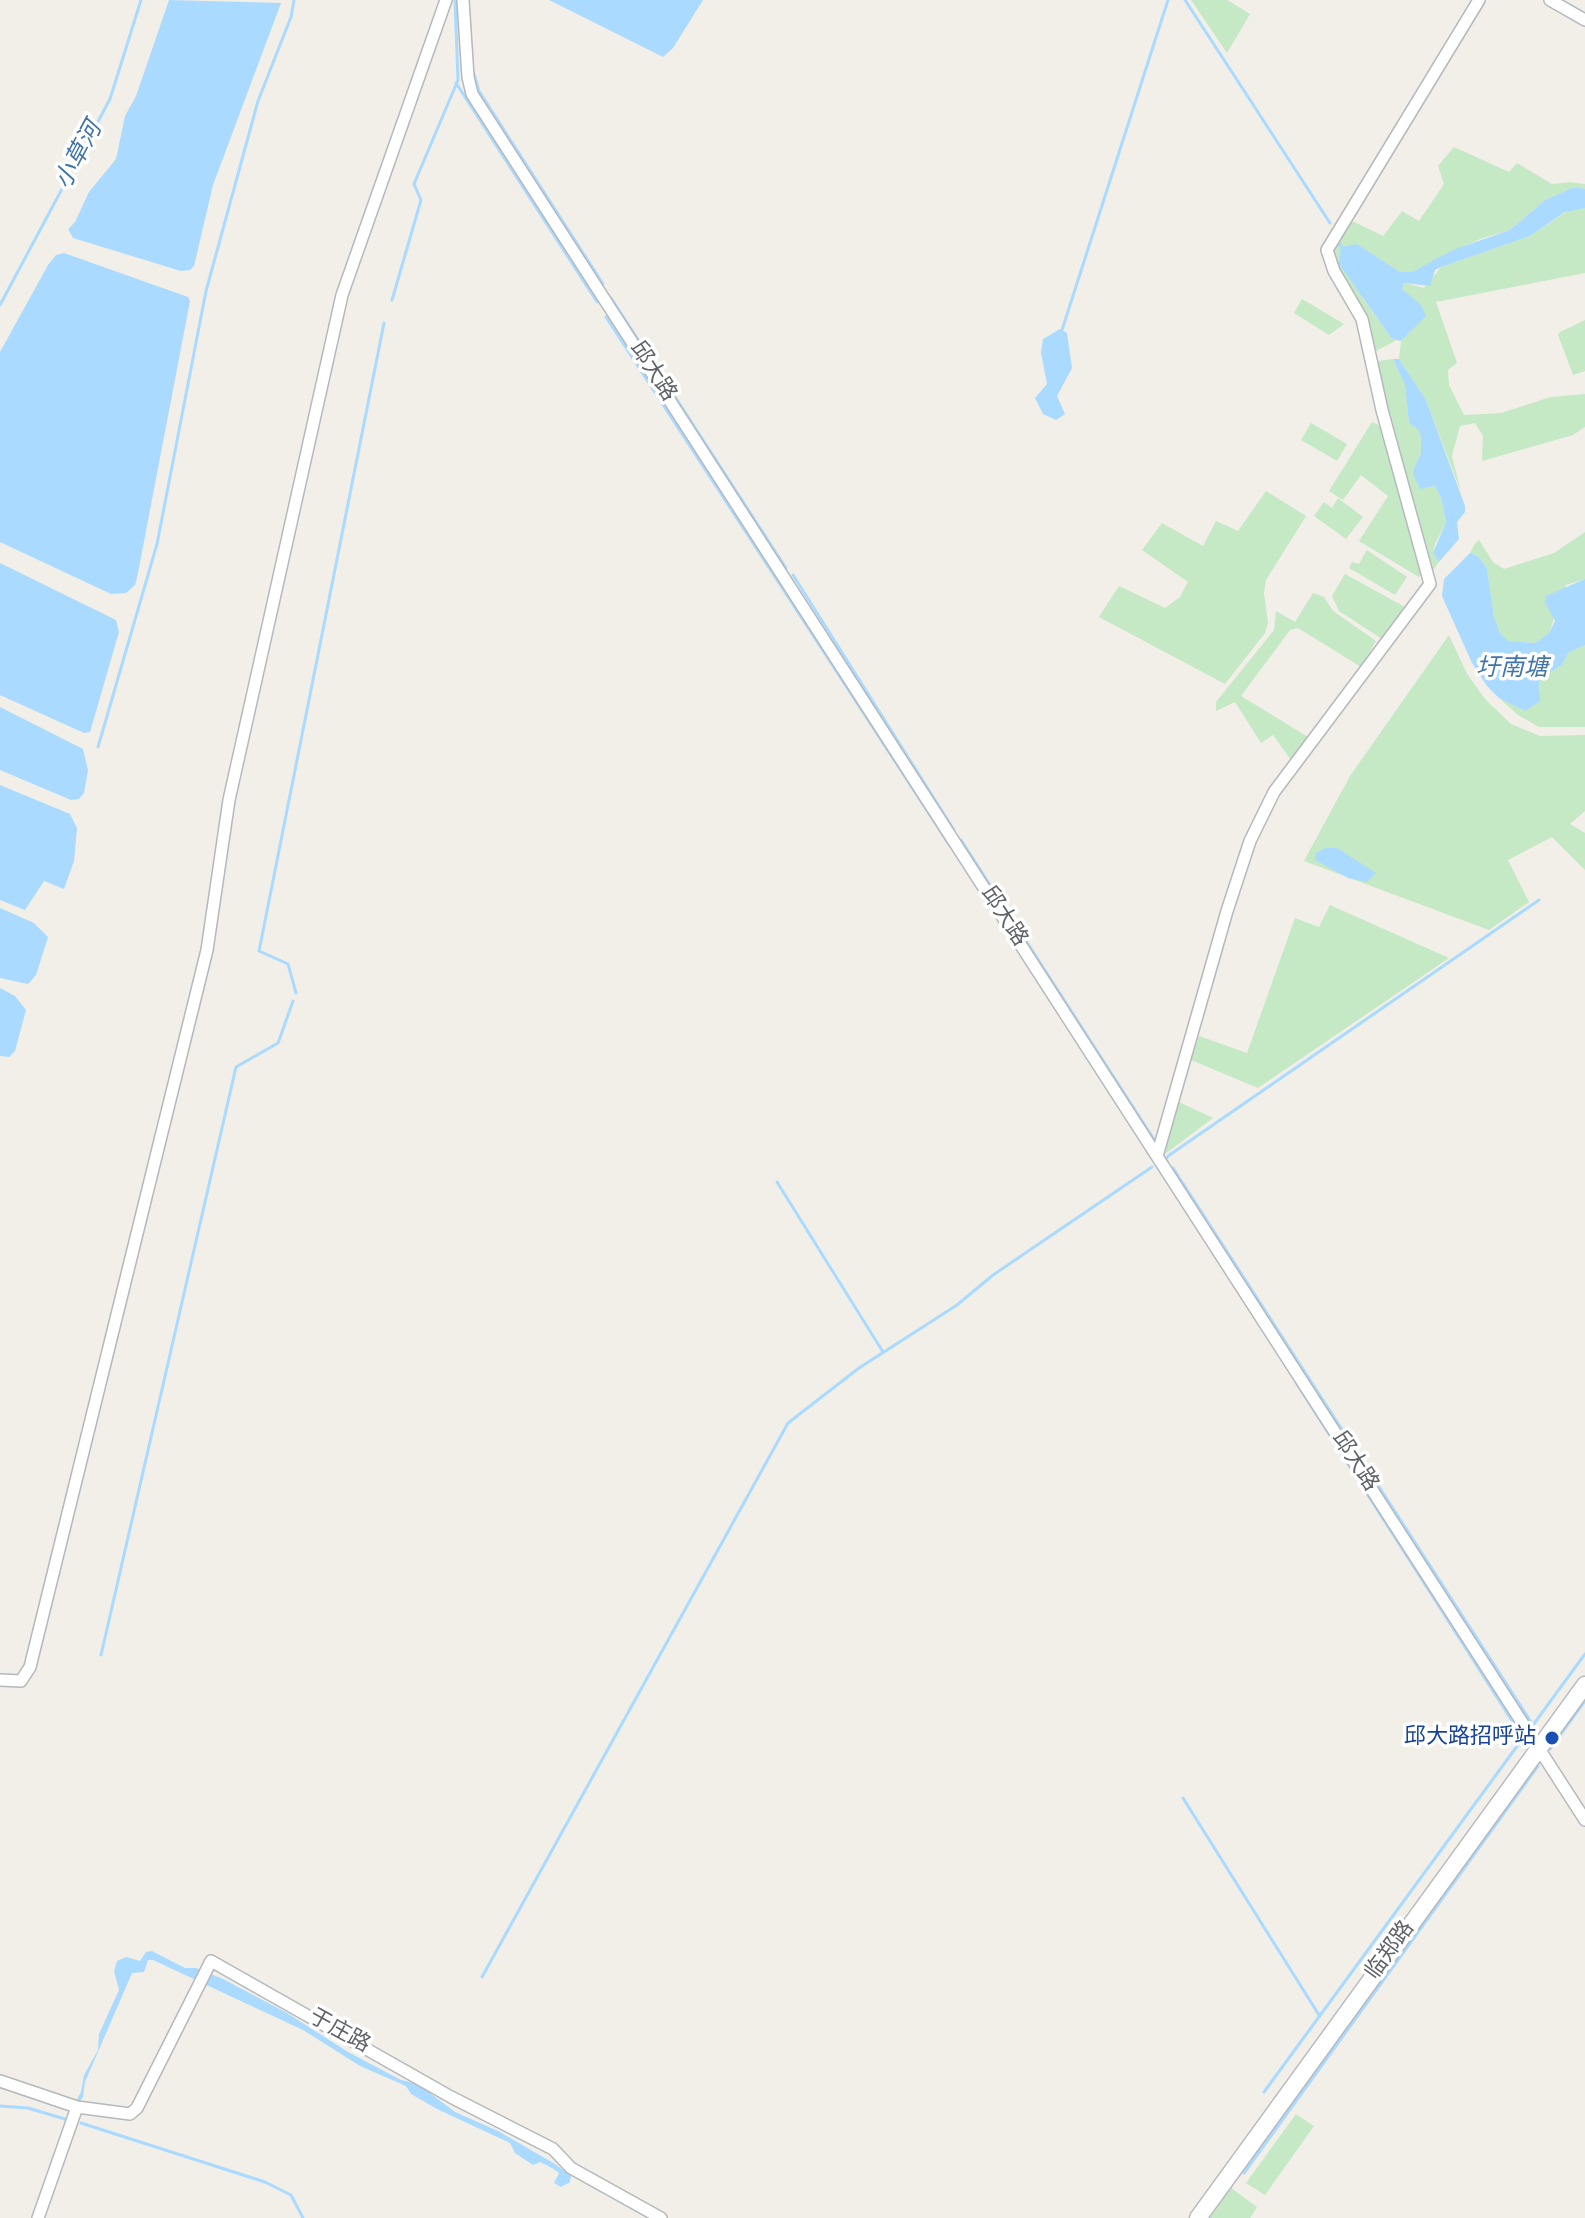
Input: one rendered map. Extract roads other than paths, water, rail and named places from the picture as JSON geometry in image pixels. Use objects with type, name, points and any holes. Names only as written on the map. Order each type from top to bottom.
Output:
[{"type":"main road","name":"临郑路","points":[[1198,2218],[1585,1685]]},
{"type":"street","points":[[0,1680],[21,1681],[30,1667],[207,950],[229,800],[342,295],[446,0]]},
{"type":"street","name":"邱大路","points":[[463,0],[472,94],[1585,1820]]},
{"type":"street","points":[[1157,1156],[1250,841],[1274,792],[1430,584],[1390,440],[1362,319],[1334,271],[1327,250],[1479,0]]},
{"type":"street","points":[[1550,0],[1585,20]]},
{"type":"street","name":"于庄路","points":[[77,2107],[114,2115],[130,2114],[137,2108],[211,1961],[451,2097],[553,2149],[571,2168],[661,2218]]},
{"type":"street","points":[[0,2081],[77,2107],[38,2218]]},
{"type":"water","points":[[169,0],[281,3],[213,185],[194,266],[181,271],[73,238],[68,229],[75,222],[89,192],[116,159],[125,116],[136,96]]},
{"type":"water","points":[[549,0],[703,0],[673,48],[663,57]]},
{"type":"water","points":[[1574,187],[1585,189],[1585,208],[1565,212],[1530,236],[1435,270],[1430,286],[1404,283],[1402,289],[1421,305],[1426,316],[1401,341],[1392,339],[1339,264],[1341,247],[1357,244],[1400,272],[1412,272],[1453,250],[1510,230],[1545,200]]},
{"type":"water","points":[[64,253],[188,297],[190,301],[137,578],[135,585],[126,593],[111,594],[0,542],[0,352],[48,265],[56,255]]},
{"type":"water","points":[[1060,329],[1067,333],[1072,368],[1057,396],[1065,414],[1056,420],[1043,414],[1035,398],[1047,384],[1041,353],[1043,339]]},
{"type":"water","points":[[1393,359],[1399,359],[1426,400],[1465,506],[1465,512],[1457,522],[1459,539],[1439,562],[1433,553],[1446,522],[1441,498],[1435,486],[1420,489],[1414,476],[1413,470],[1421,453],[1421,439],[1419,430],[1409,423],[1405,385]]},
{"type":"water","name":"圩南塘","points":[[1470,553],[1479,557],[1487,569],[1494,617],[1500,633],[1508,641],[1535,643],[1549,633],[1555,621],[1545,602],[1546,596],[1585,579],[1585,645],[1568,653],[1562,665],[1539,679],[1540,701],[1525,711],[1499,698],[1487,686],[1472,663],[1442,596],[1444,579]]},
{"type":"water","points":[[0,563],[116,620],[119,632],[90,732],[84,733],[0,695]]},
{"type":"water","points":[[0,707],[83,749],[88,770],[84,793],[79,799],[71,800],[0,770]]},
{"type":"water","points":[[0,785],[70,814],[77,828],[74,861],[64,889],[44,881],[25,910],[0,900]]},
{"type":"water","points":[[1326,848],[1337,848],[1376,873],[1367,882],[1348,878],[1315,860],[1316,853]]},
{"type":"water","points":[[0,908],[34,923],[48,937],[36,975],[28,984],[0,978]]},
{"type":"water","points":[[0,988],[15,996],[26,1010],[15,1051],[9,1057],[0,1056]]},
{"type":"water","points":[[152,1951],[185,1968],[196,1968],[223,1979],[287,2013],[348,2052],[401,2080],[418,2084],[455,2112],[498,2131],[555,2164],[571,2176],[570,2182],[561,2187],[554,2183],[559,2173],[552,2168],[540,2162],[533,2165],[515,2153],[510,2143],[437,2109],[411,2094],[406,2086],[360,2066],[303,2030],[153,1960],[148,1960],[144,1972],[132,1973],[85,2082],[83,2097],[66,2119],[81,2092],[84,2075],[98,2050],[99,2034],[119,1990],[114,1971],[117,1961],[126,1957],[140,1961],[146,1952]]},
{"type":"waterway","name":"小草河","points":[[0,305],[110,99],[141,0]]},
{"type":"waterway","points":[[98,747],[157,544],[206,291],[258,101],[291,17],[294,0]]},
{"type":"waterway","points":[[392,300],[421,200],[414,184],[458,80],[455,0]]},
{"type":"waterway","points":[[1062,330],[1168,0]]},
{"type":"waterway","points":[[1185,0],[1330,223]]},
{"type":"waterway","points":[[474,74],[479,91],[603,284]]},
{"type":"waterway","points":[[456,83],[597,302]]},
{"type":"waterway","points":[[1339,243],[1341,247]]},
{"type":"waterway","points":[[611,298],[786,568]]},
{"type":"waterway","points":[[606,317],[950,846]]},
{"type":"waterway","points":[[296,993],[288,964],[259,951],[384,323]]},
{"type":"waterway","points":[[793,575],[954,830]]},
{"type":"waterway","points":[[961,840],[1155,1141]]},
{"type":"waterway","points":[[1168,1156],[1539,900]]},
{"type":"waterway","points":[[101,1655],[236,1067],[278,1043],[293,1001]]},
{"type":"waterway","points":[[482,1977],[788,1423],[859,1368],[957,1305],[993,1275],[1152,1167]]},
{"type":"waterway","points":[[1173,1168],[1533,1725]]},
{"type":"waterway","points":[[777,1182],[883,1352]]},
{"type":"waterway","points":[[1297,1384],[1523,1738]]},
{"type":"waterway","points":[[1533,1725],[1585,1654]]},
{"type":"waterway","points":[[1550,1749],[1585,1701]]},
{"type":"waterway","points":[[1264,2092],[1523,1738]]},
{"type":"waterway","points":[[1244,2173],[1538,1766]]},
{"type":"waterway","points":[[1183,1798],[1319,2015]]},
{"type":"waterway","points":[[0,2106],[28,2108],[68,2120]]},
{"type":"waterway","points":[[81,2123],[265,2182],[291,2195],[303,2218]]},
{"type":"place","name":"邱大路招呼站","points":[[1552,1738]]}]
